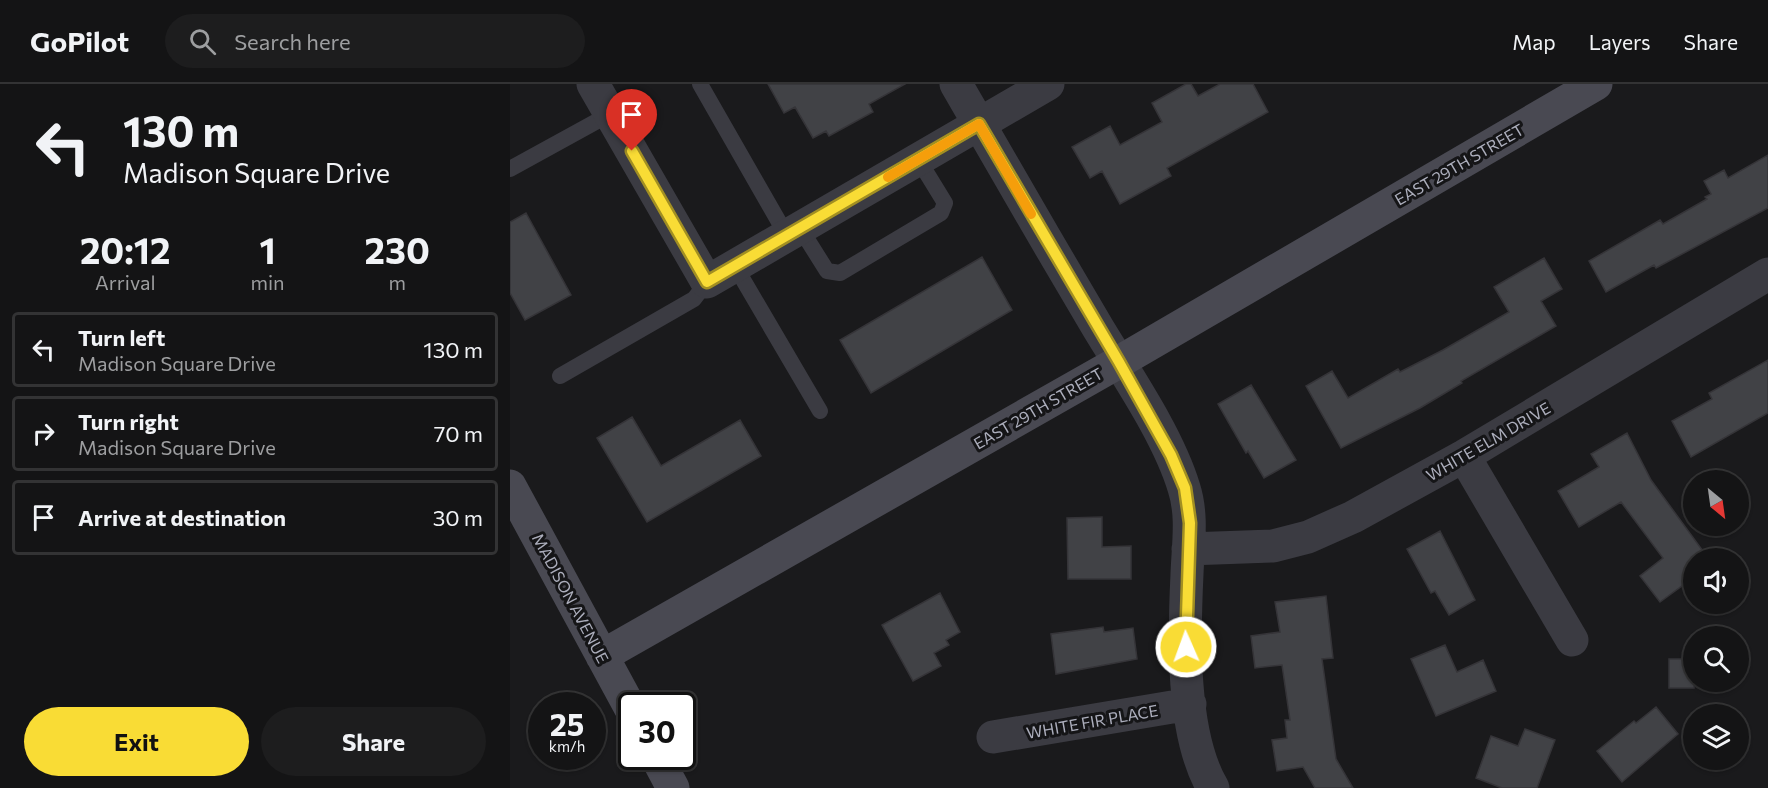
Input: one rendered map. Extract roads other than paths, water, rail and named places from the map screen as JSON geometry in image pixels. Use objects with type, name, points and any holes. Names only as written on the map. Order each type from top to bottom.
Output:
[{"type":"main road","name":"EAST 29TH STREET","points":[[602,656],[1119,362],[1596,84]]},
{"type":"main road","name":"MADISON AVENUE","points":[[510,486],[622,692]]},
{"type":"main road","points":[[663,770],[673,788]]},
{"type":"street","points":[[593,84],[707,282],[1048,84]]},
{"type":"street","points":[[956,84],[1119,362],[1171,455],[1185,488],[1190,523],[1185,628],[1190,704],[1198,754],[1213,788]]},
{"type":"street","name":"WHITE ELM DRIVE","points":[[1188,549],[1273,546],[1308,537],[1353,517],[1464,456],[1768,274]]},
{"type":"street","points":[[1464,456],[1572,640]]},
{"type":"street","name":"WHITE FIR PLACE","points":[[993,737],[1190,704]]},
{"type":"lane","points":[[700,84],[794,232],[827,271],[840,273],[941,213],[945,202],[918,159]]},
{"type":"lane","points":[[510,169],[610,114]]},
{"type":"lane","points":[[735,266],[820,411]]},
{"type":"lane","points":[[560,376],[694,299],[707,282]]}]
